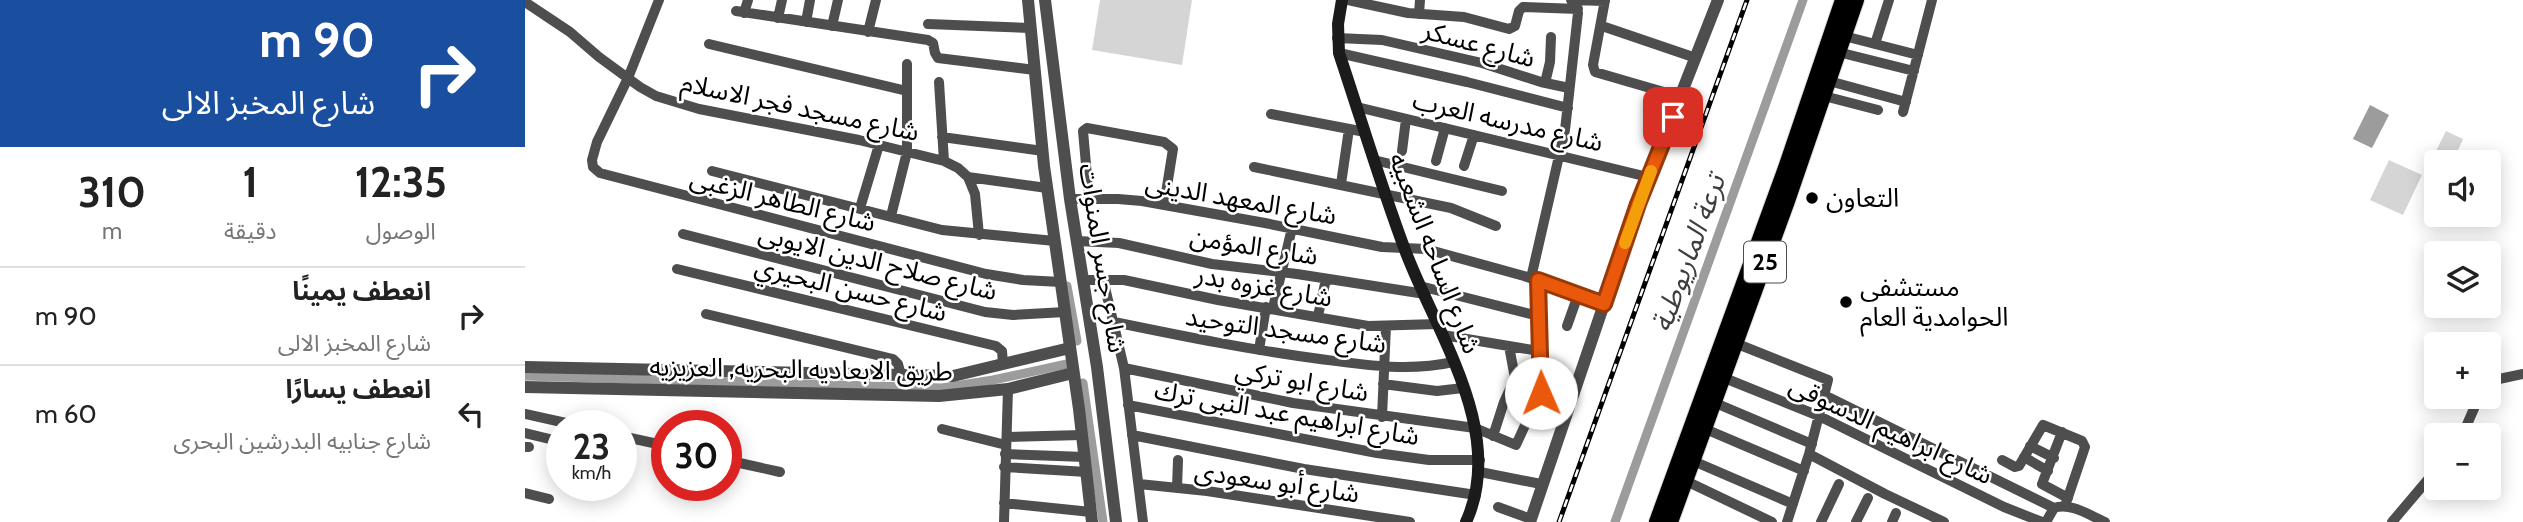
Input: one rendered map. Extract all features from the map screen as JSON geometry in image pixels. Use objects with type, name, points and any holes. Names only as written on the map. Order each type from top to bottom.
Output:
[{"type":"highway","name":"25","points":[[1657,522],[1786,168],[1843,0]]},
{"type":"highway","name":"25","points":[[1670,522],[1856,0]]},
{"type":"main road","name":"شارع الساحه الشعبيه","points":[[1342,0],[1337,38],[1339,53],[1403,247],[1441,330],[1475,428],[1480,466],[1476,495],[1467,522]]},
{"type":"street","name":"شارع الطاهر الزغبى","points":[[659,0],[628,78],[597,142],[592,160],[593,167],[600,173],[986,274],[1061,282]]},
{"type":"street","points":[[748,0],[740,12],[928,40],[934,45],[938,58],[1035,70]]},
{"type":"street","points":[[778,18],[782,0]]},
{"type":"street","points":[[806,22],[810,0]]},
{"type":"street","points":[[832,26],[838,0]]},
{"type":"street","points":[[868,32],[876,0]]},
{"type":"street","name":"شارع جسر المنوات","points":[[1028,0],[1047,188],[1092,517]]},
{"type":"street","name":"شارع جسر المنوات","points":[[1045,0],[1116,522]]},
{"type":"street","points":[[1348,0],[1419,15],[1464,17],[1509,29],[1515,26],[1519,11],[1523,7],[1605,0],[1593,65],[1595,72],[1681,97]]},
{"type":"street","points":[[1419,15],[1420,0]]},
{"type":"street","points":[[1875,44],[1889,0]]},
{"type":"street","points":[[1826,89],[1904,107],[1932,0]]},
{"type":"street","points":[[1499,507],[1530,520],[1648,177],[1696,58],[1714,1]]},
{"type":"street","name":"شارع مسجد فجر الاسلام","points":[[528,2],[656,96],[679,104],[944,161],[968,177],[1047,188]]},
{"type":"street","points":[[1509,346],[1515,378],[1493,436],[1517,444],[1541,393],[1535,279],[1568,108],[1574,62],[1573,2]]},
{"type":"street","points":[[928,24],[1031,28]]},
{"type":"street","points":[[1602,26],[1696,58]]},
{"type":"street","points":[[1545,83],[1550,62],[1551,37]]},
{"type":"street","name":"شارع عسكر","points":[[1337,38],[1382,40],[1482,63],[1569,88]]},
{"type":"street","points":[[709,44],[907,92]]},
{"type":"street","points":[[1841,44],[1875,44],[1918,55]]},
{"type":"street","points":[[1841,44],[1914,71]]},
{"type":"street","points":[[1339,53],[1568,108]]},
{"type":"street","points":[[891,216],[907,152],[907,64]]},
{"type":"street","points":[[939,82],[944,161]]},
{"type":"street","points":[[1826,89],[1878,110]]},
{"type":"street","name":"شارع مدرسه العرب","points":[[1357,107],[1648,177]]},
{"type":"street","points":[[1271,114],[1365,132]]},
{"type":"street","points":[[1402,151],[1406,119]]},
{"type":"street","points":[[1089,198],[1083,131],[1087,128],[1169,144],[1173,149],[1164,205]]},
{"type":"street","points":[[1436,161],[1445,128]]},
{"type":"street","points":[[1341,184],[1349,129]]},
{"type":"street","points":[[1464,166],[1474,135]]},
{"type":"street","points":[[942,137],[1043,151]]},
{"type":"street","points":[[860,208],[879,145]]},
{"type":"street","points":[[1374,160],[1502,191]]},
{"type":"street","points":[[1254,167],[1451,208],[1496,226]]},
{"type":"street","points":[[712,171],[943,230],[1055,241]]},
{"type":"street","points":[[968,177],[975,194],[979,235]]},
{"type":"street","name":"شارع المعهد الدينى","points":[[1070,199],[1118,199],[1164,205],[1382,247],[1426,249],[1535,279],[1604,304]]},
{"type":"street","points":[[1259,350],[1291,228]]},
{"type":"street","name":"شارع صلاح الدين الايوبى","points":[[683,234],[985,312],[1004,315],[1065,312]]},
{"type":"street","name":"شارع المؤمن","points":[[1077,241],[1119,243],[1212,264],[1423,290],[1538,316]]},
{"type":"street","name":"شارع حسن البحيري","points":[[677,269],[996,346],[1002,351],[1003,363]]},
{"type":"street","points":[[1103,279],[1123,368],[1143,522]]},
{"type":"street","name":"شارع غزوه بدر","points":[[1083,280],[1103,279],[1318,317],[1441,330],[1539,351]]},
{"type":"street","points":[[1318,317],[1326,279]]},
{"type":"street","points":[[1567,326],[1578,295]]},
{"type":"street","points":[[706,314],[893,359],[898,364],[901,375]]},
{"type":"street","name":"شارع مسجد التوحيد","points":[[1114,322],[1259,350],[1384,367],[1419,368],[1453,362]]},
{"type":"street","points":[[1382,417],[1386,326]]},
{"type":"street","points":[[1735,343],[1828,380],[1804,471],[1787,522]]},
{"type":"street","name":"طريق الابعاديه البحريه, العزيزيه","points":[[525,367],[953,376],[1070,348]]},
{"type":"street","name":"شارع ابو تركي","points":[[1123,368],[1293,403],[1475,428],[1493,436]]},
{"type":"street","name":"طريق الابعاديه البحريه, العزيزيه","points":[[525,387],[939,396],[1009,389],[1073,373]]},
{"type":"street","points":[[2501,379],[2523,374]]},
{"type":"street","name":"شارع ابراهيم الدسوقى","points":[[1722,377],[1819,416],[2004,507],[2044,522]]},
{"type":"street","points":[[1383,384],[1437,391],[1463,388]]},
{"type":"street","points":[[1004,522],[1009,389]]},
{"type":"street","points":[[1824,395],[2054,508]]},
{"type":"street","points":[[1713,402],[1810,449],[1885,494],[1944,522]]},
{"type":"street","name":"شارع ابراهيم عبد النبى ترك","points":[[1128,405],[1377,453],[1480,466],[1541,484]]},
{"type":"street","points":[[525,414],[546,419]]},
{"type":"street","points":[[2002,460],[2018,467],[2041,426],[2062,432],[2085,444],[2067,502],[2054,508],[2044,522]]},
{"type":"street","points":[[1703,428],[1804,471]]},
{"type":"street","points":[[942,429],[1006,445],[1085,457]]},
{"type":"street","points":[[2062,432],[2043,486],[2105,522]]},
{"type":"street","points":[[525,433],[546,438]]},
{"type":"street","points":[[1006,445],[1082,435]]},
{"type":"street","points":[[1132,435],[1304,469],[1476,495]]},
{"type":"street","points":[[2030,446],[2053,458]]},
{"type":"street","points":[[2024,457],[2048,471]]},
{"type":"street","points":[[1177,488],[1178,460]]},
{"type":"street","points":[[1692,460],[1793,504]]},
{"type":"street","points":[[742,464],[780,472]]},
{"type":"street","points":[[1004,467],[1087,472]]},
{"type":"street","points":[[1684,481],[1772,522]]},
{"type":"street","name":"شارع أبو سعودى","points":[[1139,484],[1410,522]]},
{"type":"street","points":[[1821,522],[1839,484]]},
{"type":"street","points":[[2392,522],[2424,484]]},
{"type":"street","points":[[525,493],[546,498]]},
{"type":"street","points":[[1856,522],[1868,498]]},
{"type":"street","points":[[1004,503],[1092,517]]},
{"type":"shaded area","points":[[1100,0],[1192,0],[1182,65],[1092,50]]},
{"type":"shaded area","points":[[2370,105],[2389,115],[2372,148],[2353,139]]},
{"type":"shaded area","points":[[2446,131],[2463,139],[2458,150],[2436,150]]},
{"type":"shaded area","points":[[2389,160],[2422,175],[2403,215],[2370,200]]},
{"type":"waterway","name":"ترعة الماريوطية","points":[[1615,522],[1803,0]]},
{"type":"waterway","points":[[1067,286],[1077,341]]},
{"type":"waterway","points":[[525,376],[942,388],[1067,364]]},
{"type":"waterway","points":[[1083,383],[1103,522]]},
{"type":"railway","points":[[1559,522],[1747,0]]},
{"type":"slow traffic","points":[[1625,243],[1651,171]]},
{"type":"place","name":"التعاون","points":[[1812,198]]},
{"type":"place","name":"مستشفى الحوامدية العام","points":[[1846,302]]},
{"type":"route","points":[[1541,393],[1538,280],[1604,304],[1638,204],[1673,117]]}]
